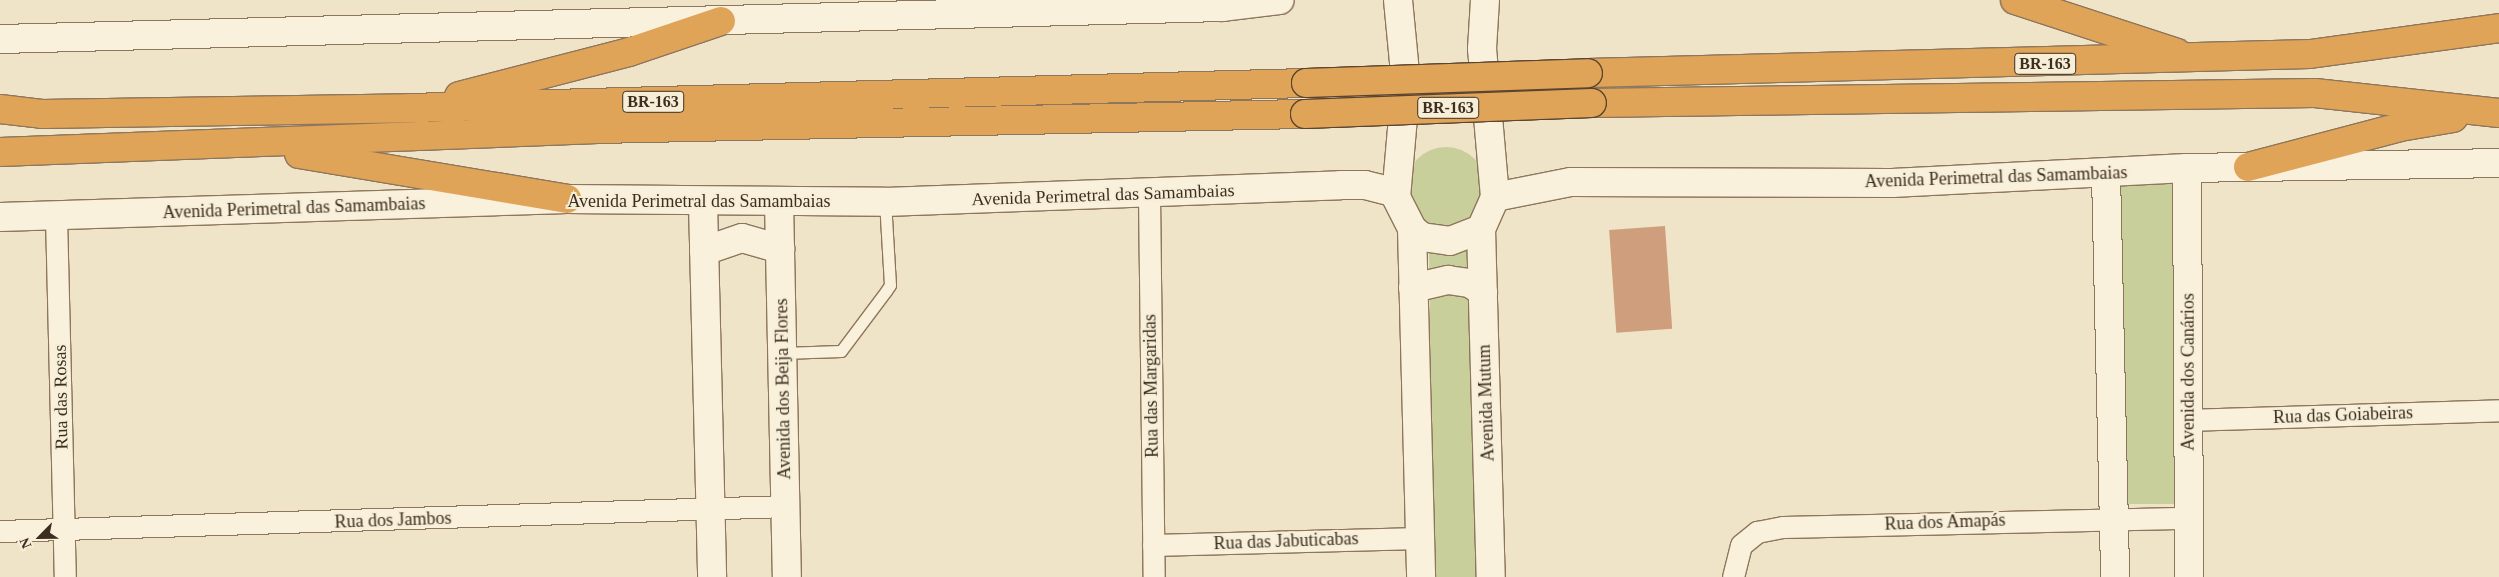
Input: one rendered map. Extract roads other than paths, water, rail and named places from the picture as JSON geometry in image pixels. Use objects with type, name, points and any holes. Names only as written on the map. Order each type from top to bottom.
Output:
[{"type":"highway","points":[[2015,0],[2195,59]]},
{"type":"highway","points":[[410,108],[628,52],[722,21]]},
{"type":"highway","name":"BR-163","points":[[0,110],[42,114],[410,108],[1306,83],[1588,73],[2195,59],[2310,54],[2499,28]]},
{"type":"highway","name":"BR-163","points":[[0,152],[244,145],[598,129],[1305,114],[1592,103],[2315,93],[2491,113]]},
{"type":"highway","points":[[2248,167],[2400,127],[2491,113]]},
{"type":"highway","points":[[244,145],[567,199]]},
{"type":"main road","points":[[0,40],[1223,7],[1280,0]]},
{"type":"main road","points":[[1398,0],[1406,83],[1396,193],[1412,229],[1421,577]]},
{"type":"main road","points":[[1412,229],[1422,237],[1450,241],[1481,229],[1495,197],[1482,49],[1485,0]]},
{"type":"main road","name":"Avenida Perimetral das Samambaias","points":[[1495,197],[1571,182],[1892,182],[2106,174],[2186,168],[2499,163]]},
{"type":"main road","name":"Avenida dos Canários","points":[[2186,168],[2189,577]]},
{"type":"main road","points":[[2106,174],[2115,577]]},
{"type":"main road","name":"Avenida Perimetral das Samambaias","points":[[0,217],[567,199],[703,203],[885,202],[1149,195],[1357,185],[1396,193]]},
{"type":"main road","name":"Avenida dos Beija Flores","points":[[779,202],[786,577]]},
{"type":"main road","points":[[703,203],[713,511],[712,577]]},
{"type":"main road","name":"Avenida Mutum","points":[[1481,229],[1491,577]]},
{"type":"main road","points":[[704,251],[742,238],[780,249]]},
{"type":"main road","points":[[1413,288],[1448,280],[1470,283],[1483,292]]},
{"type":"street","name":"Rua das Margaridas","points":[[1149,195],[1154,577]]},
{"type":"street","name":"Rua das Rosas","points":[[56,216],[65,577]]},
{"type":"street","name":"Rua das Goiabeiras","points":[[2188,420],[2499,410]]},
{"type":"street","name":"Rua dos Jambos","points":[[0,531],[713,511],[785,506]]},
{"type":"street","name":"Rua dos Amapás","points":[[1733,577],[1741,545],[1757,532],[1783,527],[2113,517],[2189,518]]},
{"type":"street","name":"Rua das Jabuticabas","points":[[1153,545],[1420,538]]},
{"type":"lane","points":[[782,353],[841,351],[886,292],[890,285],[885,202]]}]
